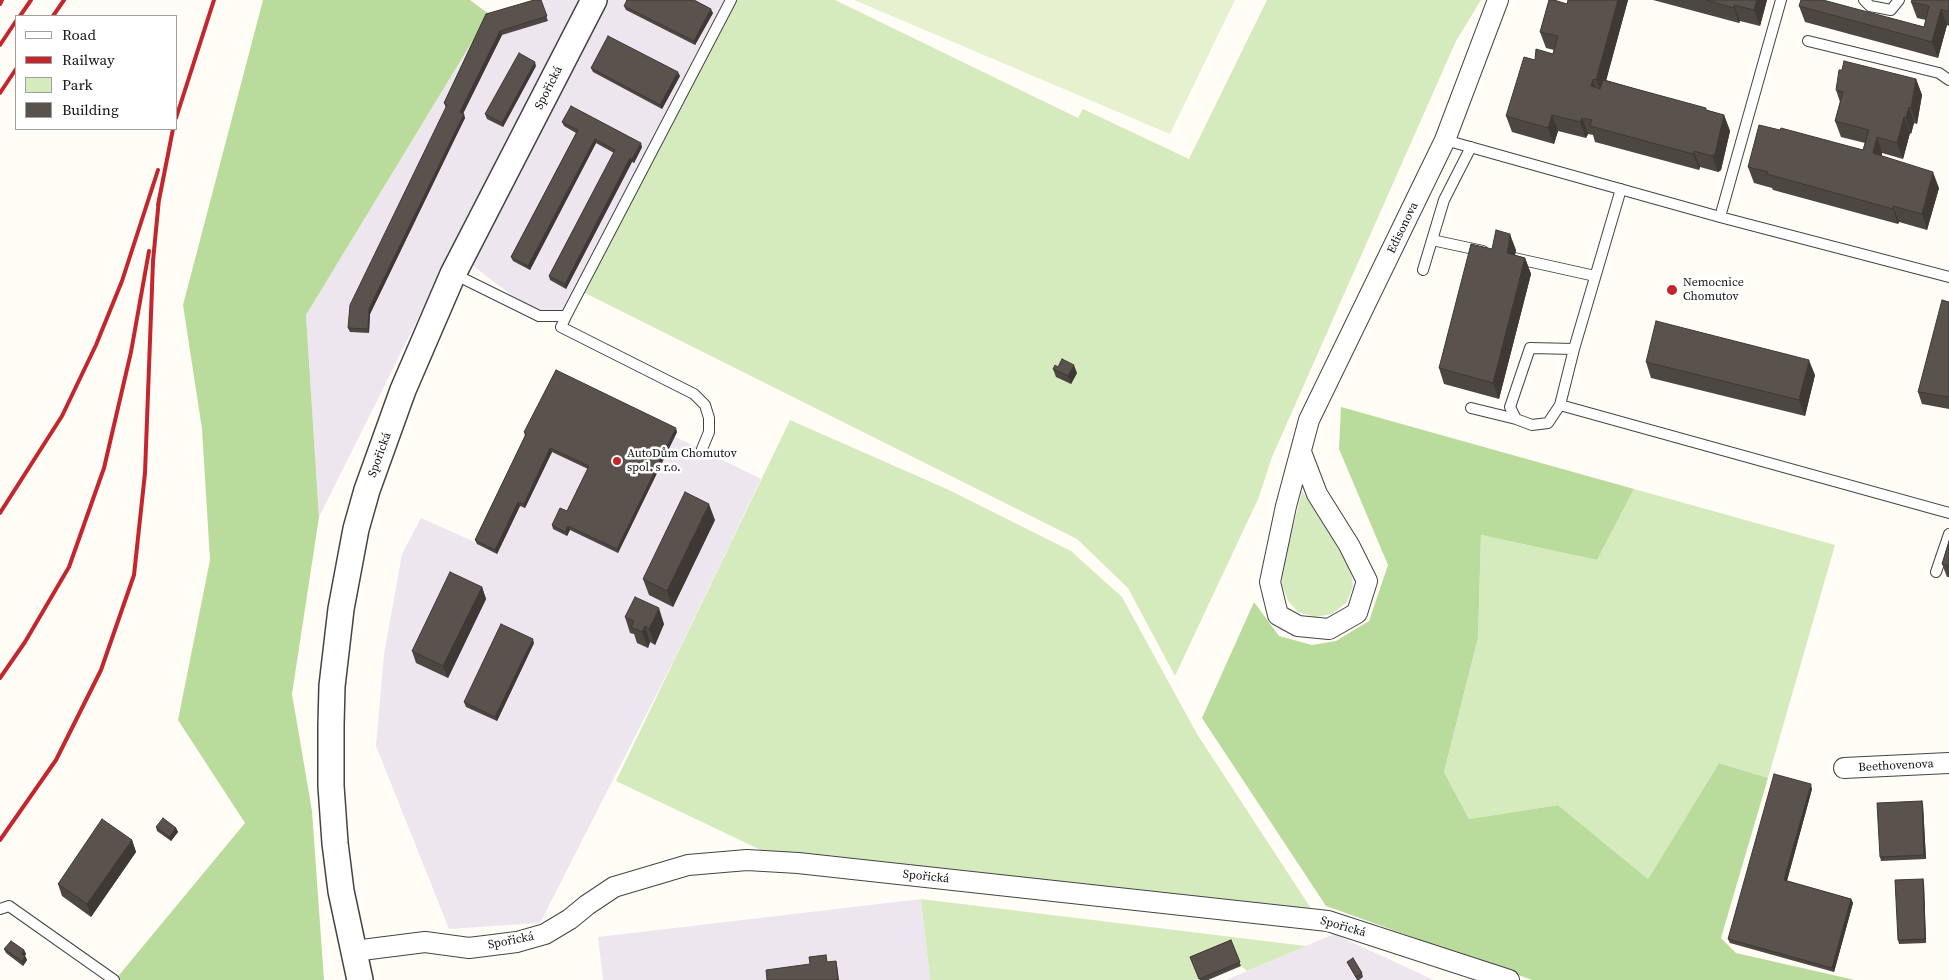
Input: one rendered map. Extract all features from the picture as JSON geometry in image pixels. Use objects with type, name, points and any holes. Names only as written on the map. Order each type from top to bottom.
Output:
[{"type":"street","name":"Spořická","points":[[360,980],[341,891],[332,786],[332,686],[340,609],[356,529],[367,490],[414,362],[453,274],[594,0]]},
{"type":"street","name":"Edisonova","points":[[1301,452],[1317,494],[1349,545],[1367,581],[1357,612],[1329,629],[1298,626],[1278,615],[1270,582],[1286,506],[1309,420],[1446,140],[1498,0]]},
{"type":"street","name":"Beethovenova","points":[[1844,768],[1949,763]]},
{"type":"street","name":"Spořická","points":[[354,951],[425,942],[470,948],[517,942],[545,934],[570,919],[614,887],[660,871],[688,864],[747,860],[808,864],[1328,921],[1491,977],[1509,980]]},
{"type":"lane","points":[[702,449],[709,432],[709,418],[704,405],[694,394],[561,327],[731,0]]},
{"type":"lane","points":[[1720,217],[1780,0]]},
{"type":"lane","points":[[1864,0],[1870,6],[1891,10],[1899,0]]},
{"type":"lane","points":[[1808,41],[1939,73],[1949,80]]},
{"type":"lane","points":[[1446,140],[1720,217],[1948,275]]},
{"type":"lane","points":[[1423,270],[1444,200],[1471,147]]},
{"type":"lane","points":[[1471,408],[1532,425],[1548,423],[1560,405],[1574,349],[1621,189]]},
{"type":"lane","points":[[1432,240],[1490,253]]},
{"type":"lane","points":[[1514,258],[1595,276]]},
{"type":"lane","points":[[453,274],[539,316],[566,316]]},
{"type":"lane","points":[[1516,419],[1510,407],[1530,348],[1574,349]]},
{"type":"lane","points":[[1560,405],[1949,513]]},
{"type":"lane","points":[[1936,572],[1949,534]]},
{"type":"lane","points":[[0,909],[9,906],[114,980]]},
{"type":"shaded area","points":[[534,0],[731,0],[566,316],[539,316],[452,250],[319,517],[306,315],[489,14]]},
{"type":"shaded area","points":[[564,382],[761,479],[673,662],[540,923],[449,929],[376,746],[384,654],[402,554],[421,518],[484,546]]},
{"type":"shaded area","points":[[921,899],[930,980],[603,980],[598,937]]},
{"type":"shaded area","points":[[1334,934],[1434,980],[1226,980]]},
{"type":"green space","points":[[263,0],[470,0],[489,14],[306,315],[319,517],[292,694],[312,811],[324,980],[115,980],[245,823],[178,720],[210,560],[202,429],[183,305]]},
{"type":"green space","points":[[731,0],[835,0],[1078,118],[1083,109],[1189,159],[1267,0],[1481,0],[1456,41],[1272,457],[1259,497],[1175,676],[1128,588],[1077,539],[579,290]]},
{"type":"green space","points":[[854,0],[1235,0],[1170,134]]},
{"type":"green space","points":[[1341,407],[1634,489],[1597,560],[1481,535],[1478,638],[1444,772],[1469,819],[1558,805],[1648,879],[1719,763],[1768,778],[1721,938],[1736,953],[1855,980],[1532,980],[1326,906],[1202,718],[1254,602],[1279,636],[1312,645],[1336,641],[1369,621],[1388,565],[1339,449]]},
{"type":"green space","points":[[790,420],[949,490],[1071,551],[1122,597],[1197,734],[1312,910],[952,869],[763,851],[616,781]]},
{"type":"green space","points":[[1634,489],[1835,545],[1768,778],[1719,763],[1648,879],[1558,805],[1469,819],[1444,772],[1478,638],[1481,535],[1597,560]]},
{"type":"green space","points":[[1302,491],[1345,557],[1351,571],[1353,587],[1346,603],[1332,614],[1315,617],[1298,612],[1288,601],[1282,585],[1283,567]]},
{"type":"green space","points":[[921,899],[1306,946],[1247,971],[1241,966],[1232,945],[1192,961],[1200,980],[930,980]]},
{"type":"building","points":[[534,0],[541,0],[547,16],[500,31],[460,112],[464,114],[369,309],[368,329],[348,328],[350,305],[447,105],[444,103],[486,14]]},
{"type":"building","points":[[627,0],[694,0],[711,9],[694,41],[624,6]]},
{"type":"building","points":[[1549,0],[1567,4],[1568,0],[1618,0],[1596,80],[1593,79],[1591,86],[1600,89],[1603,80],[1706,108],[1706,110],[1724,115],[1715,154],[1712,156],[1694,151],[1693,154],[1590,126],[1592,120],[1582,118],[1580,122],[1552,115],[1548,128],[1506,116],[1524,57],[1535,60],[1536,49],[1553,54],[1558,36],[1540,32]]},
{"type":"building","points":[[1706,0],[1757,0],[1754,10],[1734,5],[1734,8]]},
{"type":"building","points":[[1801,0],[1823,0],[1924,27],[1929,6],[1911,2],[1912,0],[1949,0],[1949,12],[1941,9],[1932,42],[1799,6]]},
{"type":"building","points":[[608,36],[678,72],[660,105],[591,68]]},
{"type":"building","points":[[519,53],[535,62],[502,123],[485,114]]},
{"type":"building","points":[[1844,61],[1916,79],[1911,108],[1909,107],[1906,118],[1904,117],[1897,143],[1877,137],[1873,153],[1933,172],[1922,214],[1893,206],[1893,209],[1748,167],[1759,125],[1780,130],[1781,128],[1863,150],[1869,130],[1835,121],[1843,92],[1836,90],[1839,70],[1842,70]]},
{"type":"building","points":[[571,106],[641,143],[632,159],[630,158],[565,284],[549,276],[615,150],[595,139],[528,266],[511,257],[578,130],[562,122]]},
{"type":"building","points":[[1496,230],[1510,234],[1507,253],[1525,258],[1493,383],[1439,368],[1471,244],[1492,249]]},
{"type":"building","points":[[1942,300],[1949,302],[1949,397],[1918,392]]},
{"type":"building","points":[[1656,321],[1809,360],[1799,400],[1646,362]]},
{"type":"building","points":[[1062,359],[1074,365],[1068,376],[1053,369],[1055,365],[1058,367]]},
{"type":"building","name":"AutoDům Chomutov spol. s r.o.","points":[[556,370],[676,428],[617,549],[568,526],[565,532],[552,525],[560,508],[567,511],[589,466],[550,448],[524,504],[518,502],[495,550],[475,540],[526,434],[524,432]]},
{"type":"building","points":[[685,492],[709,504],[667,591],[643,579]]},
{"type":"building","points":[[1949,541],[1949,566],[1942,564]]},
{"type":"building","points":[[450,572],[482,587],[443,666],[412,651]]},
{"type":"building","points":[[635,597],[659,608],[649,629],[645,626],[642,632],[631,627],[634,621],[625,617]]},
{"type":"building","points":[[501,624],[533,639],[495,717],[464,702]]},
{"type":"building","points":[[1774,774],[1811,784],[1784,880],[1851,899],[1832,968],[1728,939]]},
{"type":"building","points":[[1922,801],[1924,855],[1880,857],[1877,803]]},
{"type":"building","points":[[163,818],[176,828],[169,837],[156,827]]},
{"type":"building","points":[[102,819],[132,840],[87,904],[58,884]]},
{"type":"building","points":[[1923,879],[1925,939],[1898,940],[1895,880]]},
{"type":"building","points":[[1231,940],[1240,962],[1199,979],[1190,957]]},
{"type":"building","points":[[11,941],[24,950],[22,954],[25,956],[22,961],[4,949]]},
{"type":"building","points":[[826,955],[827,962],[836,961],[838,980],[767,980],[766,970],[810,964],[809,957]]},
{"type":"building","points":[[1353,958],[1362,973],[1356,977],[1347,962]]},
{"type":"railway","points":[[0,4],[2,0]]},
{"type":"railway","points":[[21,15],[31,0]]},
{"type":"railway","points":[[54,15],[64,0]]},
{"type":"railway","points":[[178,112],[214,0]]},
{"type":"railway","points":[[0,45],[15,22]]},
{"type":"railway","points":[[0,93],[15,70]]},
{"type":"railway","points":[[158,205],[173,130]]},
{"type":"railway","points":[[0,513],[62,416],[96,345],[122,281],[158,170]]},
{"type":"railway","points":[[0,840],[56,760],[101,670],[134,575],[145,473],[153,261],[159,199]]},
{"type":"railway","points":[[0,678],[25,642],[69,567],[104,468],[131,352],[149,251]]},
{"type":"place","name":"Nemocnice Chomutov","points":[[1672,290]]},
{"type":"place","name":"AutoDům Chomutov spol. s r.o.","points":[[617,461]]}]
